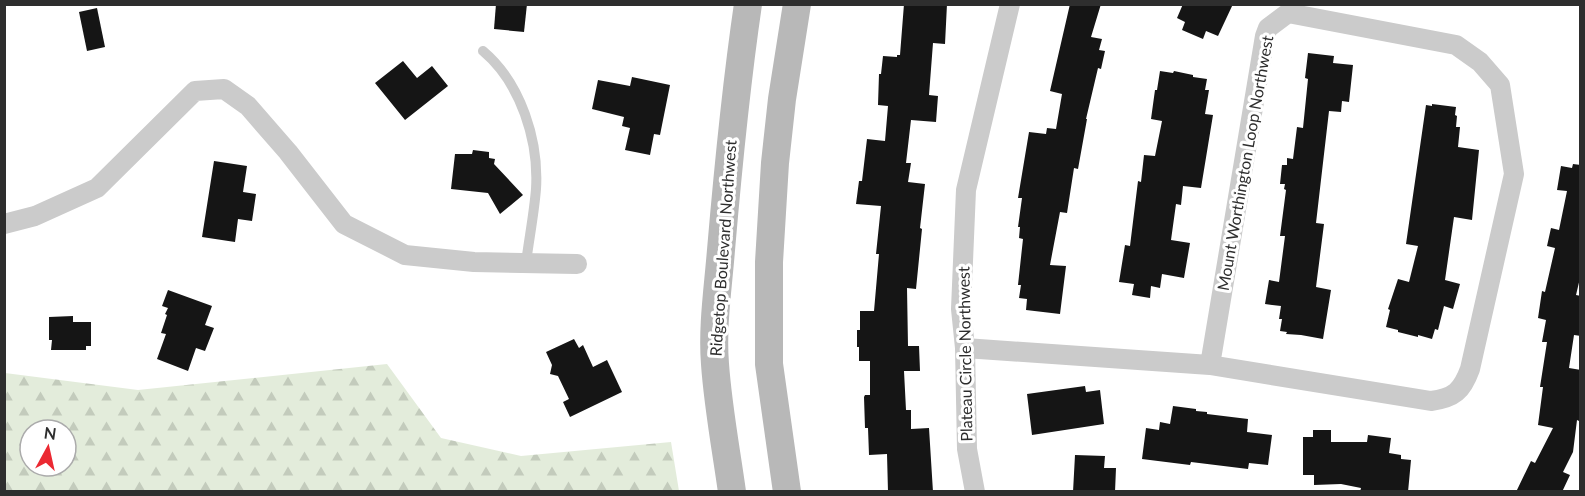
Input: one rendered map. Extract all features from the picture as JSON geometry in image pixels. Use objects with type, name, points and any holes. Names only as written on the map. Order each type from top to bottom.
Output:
[{"type":"main road","name":"Ridgetop Boulevard Northwest","points":[[732,492],[714,362],[725,197],[737,80],[748,4]]},
{"type":"main road","points":[[786,492],[769,364],[769,262],[775,163],[782,99],[797,4]]},
{"type":"street","name":"Plateau Circle Northwest","points":[[975,492],[967,449],[965,348],[961,309],[966,190],[1010,4]]},
{"type":"street","name":"Mount Worthington Loop Northwest","points":[[965,348],[1210,366],[1431,401],[1444,399],[1461,388],[1470,369],[1514,174],[1500,85],[1480,62],[1456,45],[1288,14],[1268,28],[1210,366]]},
{"type":"street","points":[[4,224],[35,216],[97,188],[195,91],[224,89],[248,106],[288,152],[344,224],[405,255],[474,262],[578,264]]},
{"type":"lane","points":[[483,51],[496,61],[515,90],[527,119],[534,157],[536,188],[526,263]]},
{"type":"green space","points":[[387,364],[441,438],[521,456],[671,442],[679,491],[5,491],[5,373],[138,390]]},
{"type":"building","points":[[496,4],[527,4],[524,32],[494,29]]},
{"type":"building","points":[[904,4],[947,4],[945,44],[933,43],[929,95],[938,96],[936,122],[911,120],[906,163],[911,163],[908,182],[925,184],[916,289],[907,288],[908,346],[919,346],[920,371],[904,371],[906,410],[911,410],[911,429],[929,428],[933,492],[888,492],[887,454],[869,455],[864,397],[870,395],[870,361],[859,361],[859,347],[857,347],[860,311],[874,311],[881,206],[856,204],[859,181],[862,181],[867,139],[885,141],[888,106],[878,105],[879,74],[881,74],[883,56],[897,57],[900,55]]},
{"type":"building","points":[[1070,4],[1101,4],[1091,37],[1102,39],[1099,50],[1105,51],[1101,69],[1098,68],[1086,119],[1078,169],[1074,168],[1067,213],[1060,212],[1050,265],[1066,266],[1060,314],[1026,310],[1027,299],[1019,298],[1021,285],[1018,285],[1023,239],[1019,238],[1020,227],[1018,227],[1022,198],[1018,198],[1029,132],[1046,134],[1047,128],[1056,129],[1062,94],[1050,91]]},
{"type":"building","points":[[1183,4],[1233,4],[1218,36],[1206,31],[1203,39],[1182,30],[1185,22],[1177,18]]},
{"type":"building","points":[[97,8],[105,47],[87,51],[79,12]]},
{"type":"building","points":[[1308,53],[1334,56],[1333,63],[1353,65],[1349,102],[1342,101],[1341,112],[1329,111],[1316,223],[1324,224],[1316,287],[1331,290],[1323,339],[1286,334],[1287,332],[1280,331],[1281,306],[1265,304],[1269,280],[1279,282],[1285,236],[1280,236],[1286,190],[1284,189],[1285,184],[1280,184],[1282,165],[1287,165],[1287,158],[1293,159],[1297,127],[1303,128]]},
{"type":"building","points":[[403,61],[417,78],[432,66],[448,86],[405,120],[375,83]]},
{"type":"building","points":[[1160,71],[1173,73],[1174,71],[1207,79],[1205,90],[1209,90],[1205,114],[1213,115],[1201,188],[1183,186],[1181,205],[1176,204],[1171,240],[1190,243],[1184,278],[1162,274],[1160,288],[1151,286],[1150,298],[1132,295],[1134,284],[1119,282],[1125,245],[1130,246],[1138,181],[1141,182],[1144,155],[1155,156],[1162,121],[1151,119]]},
{"type":"building","points":[[632,77],[670,85],[660,135],[654,134],[650,155],[625,150],[630,128],[622,126],[624,117],[592,109],[598,80],[630,86]]},
{"type":"building","points":[[1432,104],[1456,107],[1456,127],[1460,127],[1458,147],[1479,150],[1472,220],[1454,217],[1445,280],[1460,284],[1453,309],[1444,306],[1438,330],[1435,329],[1432,339],[1398,332],[1398,330],[1386,327],[1390,310],[1388,309],[1398,279],[1409,282],[1418,246],[1406,244],[1426,105],[1432,106]]},
{"type":"building","points":[[473,150],[489,152],[489,158],[495,159],[494,164],[523,195],[500,214],[488,193],[451,189],[455,154],[472,154]]},
{"type":"building","points":[[214,161],[247,166],[243,192],[256,194],[252,221],[238,219],[235,242],[202,237]]},
{"type":"building","points":[[1573,164],[1581,165],[1581,274],[1576,295],[1581,296],[1581,336],[1574,335],[1569,368],[1581,370],[1581,412],[1579,421],[1577,420],[1573,452],[1563,472],[1570,475],[1562,492],[1516,492],[1531,461],[1535,463],[1553,428],[1538,425],[1543,387],[1540,387],[1547,342],[1542,342],[1546,320],[1538,318],[1542,291],[1545,292],[1555,248],[1547,246],[1551,228],[1559,230],[1567,191],[1557,190],[1561,166],[1572,168]]},
{"type":"building","points":[[168,290],[212,306],[205,325],[214,328],[205,351],[196,348],[188,371],[157,359],[166,334],[161,333],[168,308],[162,306]]},
{"type":"building","points":[[73,316],[73,322],[91,322],[91,346],[86,346],[86,350],[51,350],[49,317]]},
{"type":"building","points":[[574,339],[579,348],[583,345],[593,367],[607,360],[622,392],[570,417],[563,402],[569,399],[558,376],[550,374],[552,365],[546,352]]},
{"type":"building","points":[[1085,386],[1086,392],[1100,390],[1104,424],[1032,435],[1027,394]]},
{"type":"building","points":[[1173,406],[1196,409],[1196,411],[1207,412],[1207,414],[1248,419],[1247,432],[1272,435],[1268,465],[1249,463],[1248,469],[1142,459],[1146,428],[1159,430],[1160,422],[1170,424]]},
{"type":"building","points":[[1313,430],[1331,430],[1331,442],[1367,442],[1368,435],[1391,438],[1389,453],[1401,455],[1401,459],[1411,460],[1408,492],[1360,492],[1361,488],[1341,484],[1314,485],[1314,475],[1303,475],[1303,437],[1313,437]]},
{"type":"building","points":[[1075,455],[1105,456],[1104,468],[1116,468],[1115,492],[1073,492]]}]
